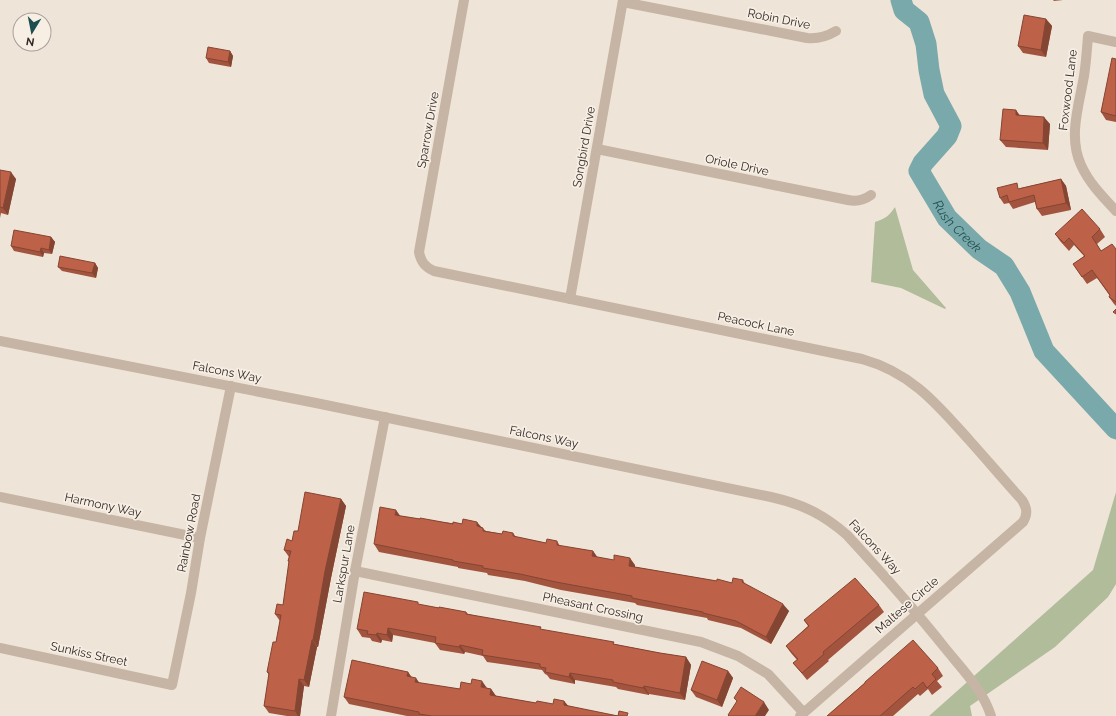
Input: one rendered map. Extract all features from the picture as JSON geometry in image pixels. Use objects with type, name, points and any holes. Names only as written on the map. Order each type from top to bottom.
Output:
[{"type":"street","name":"Sparrow Drive","points":[[423,264],[420,259],[419,252],[464,0]]},
{"type":"street","name":"Robin Drive","points":[[623,1],[807,38],[822,38],[836,31]]},
{"type":"street","name":"Songbird Drive","points":[[570,299],[623,1]]},
{"type":"street","name":"Foxwood Lane","points":[[1116,42],[1088,36],[1084,75],[1075,130],[1076,148],[1081,164],[1092,184],[1116,211]]},
{"type":"street","name":"Oriole Drive","points":[[597,149],[848,200],[862,200],[871,194]]},
{"type":"street","name":"Peacock Lane","points":[[423,264],[434,271],[876,363],[906,378],[934,401],[1022,500],[1027,511]]},
{"type":"street","name":"Falcons Way","points":[[0,341],[385,417],[771,496],[789,501],[820,514],[848,535],[917,614],[973,682],[985,702],[991,716]]},
{"type":"street","name":"Rainbow Road","points":[[172,685],[191,593],[200,538],[232,386]]},
{"type":"street","name":"Larkspur Lane","points":[[331,716],[355,571],[385,417]]},
{"type":"street","name":"Harmony Way","points":[[0,497],[200,538]]},
{"type":"street","name":"Maltese Circle","points":[[802,714],[1023,522],[1027,511]]},
{"type":"street","name":"Pheasant Crossing","points":[[355,571],[701,642],[738,656],[768,674],[802,714]]},
{"type":"street","name":"Sunkiss Street","points":[[0,648],[172,685]]},
{"type":"green space","points":[[895,207],[913,270],[946,308],[945,309],[901,288],[871,282],[875,222],[882,220]]},
{"type":"green space","points":[[1116,492],[1116,584],[1108,597],[1055,647],[970,706],[972,716],[929,716],[1093,570]]},
{"type":"building","points":[[1024,15],[1046,19],[1041,50],[1018,46]]},
{"type":"building","points":[[208,47],[230,51],[228,62],[206,58]]},
{"type":"building","points":[[1112,58],[1116,59],[1116,116],[1101,112]]},
{"type":"building","points":[[1003,109],[1016,110],[1016,115],[1044,117],[1043,143],[1000,140]]},
{"type":"building","points":[[0,170],[11,172],[3,208],[0,207]]},
{"type":"building","points":[[1061,179],[1066,203],[1037,209],[1034,195],[1009,202],[1007,195],[1000,198],[997,188],[1017,183],[1018,189]]},
{"type":"building","points":[[1082,209],[1100,229],[1092,237],[1101,251],[1112,244],[1116,249],[1116,302],[1109,297],[1110,295],[1092,270],[1082,277],[1073,264],[1085,256],[1069,238],[1064,243],[1055,234]]},
{"type":"building","points":[[14,230],[51,237],[49,250],[41,248],[40,252],[11,246]]},
{"type":"building","points":[[60,256],[95,263],[92,273],[58,267]]},
{"type":"building","points":[[305,492],[341,499],[325,571],[313,640],[304,680],[299,679],[295,711],[264,706],[269,673],[267,672],[273,642],[276,642],[281,615],[275,614],[277,604],[283,605],[288,561],[291,551],[284,550],[287,539],[292,541],[294,531],[298,531]]},
{"type":"building","points":[[380,507],[396,510],[395,515],[420,519],[453,524],[453,522],[462,524],[463,519],[477,522],[477,526],[483,528],[483,531],[502,534],[503,531],[513,533],[513,536],[546,543],[547,539],[557,541],[557,545],[593,551],[592,556],[614,560],[614,555],[630,558],[629,566],[717,581],[717,579],[732,583],[733,578],[743,580],[742,582],[783,604],[766,637],[736,621],[703,612],[632,598],[632,596],[483,568],[483,566],[374,544]]},
{"type":"building","points":[[855,578],[879,605],[823,652],[824,654],[802,673],[793,663],[798,659],[786,646],[809,626],[804,620]]},
{"type":"building","points":[[364,592],[418,602],[418,604],[466,612],[466,614],[541,627],[540,629],[614,642],[613,644],[686,657],[680,693],[644,686],[643,688],[613,682],[613,680],[570,673],[569,677],[545,672],[546,668],[540,667],[540,664],[482,655],[483,650],[460,645],[459,647],[435,643],[436,637],[388,628],[387,635],[377,633],[376,635],[367,634],[368,631],[357,629]]},
{"type":"building","points":[[913,640],[938,668],[932,674],[936,679],[927,688],[923,682],[915,689],[913,687],[880,716],[827,716],[865,683]]},
{"type":"building","points":[[352,660],[408,672],[407,676],[416,678],[415,682],[460,689],[461,682],[471,684],[472,679],[482,681],[481,687],[491,689],[490,695],[536,703],[537,701],[553,704],[554,699],[564,701],[564,705],[618,716],[432,716],[419,714],[419,712],[344,697]]},
{"type":"building","points":[[702,661],[728,671],[717,700],[691,690]]},
{"type":"building","points":[[741,687],[764,702],[755,716],[728,715],[737,701],[734,698]]},
{"type":"building","points":[[619,711],[628,713],[627,716],[618,716]]},
{"type":"waterway","name":"Rush Creek","points":[[901,0],[904,10],[919,22],[926,44],[934,94],[951,126],[947,136],[923,163],[919,171],[947,218],[979,249],[1004,266],[1020,292],[1044,351],[1116,429]]}]
